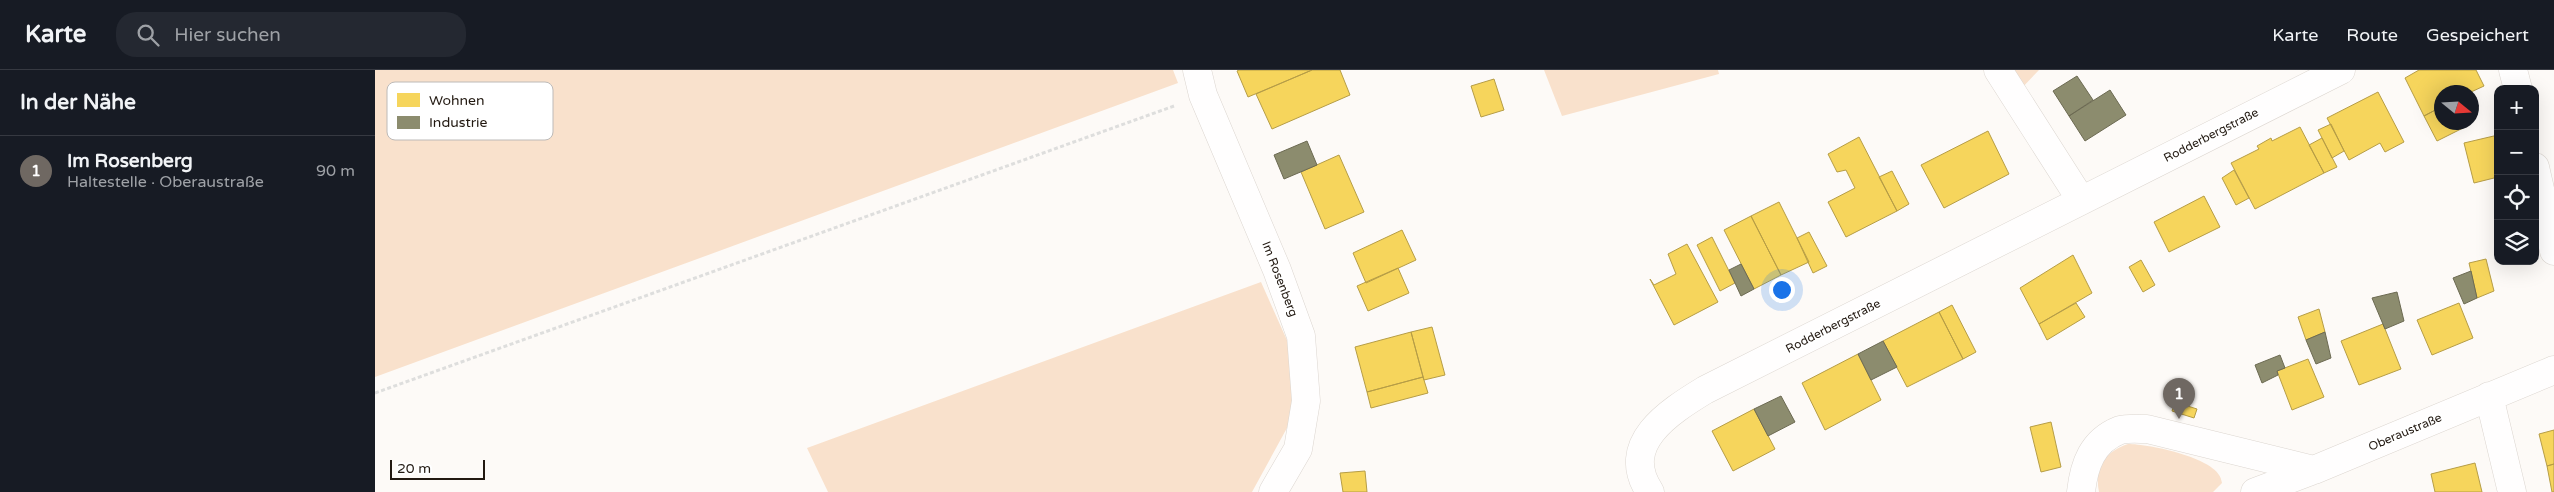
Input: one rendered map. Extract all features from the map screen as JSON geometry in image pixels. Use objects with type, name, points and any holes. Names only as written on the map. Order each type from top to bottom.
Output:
[{"type":"street","points":[[1998,70],[2081,200]]},
{"type":"street","name":"Rodderbergstraße","points":[[1650,492],[1641,478],[1642,445],[1667,414],[1705,390],[2341,70]]},
{"type":"street","points":[[2513,70],[2517,85]]},
{"type":"street","name":"Im Rosenberg","points":[[1200,83],[1277,270],[1301,336],[1306,401],[1298,449],[1273,492]]},
{"type":"street","points":[[2537,175],[2554,251]]},
{"type":"street","name":"Oberaustraße","points":[[2255,492],[2314,470],[2554,370]]},
{"type":"street","points":[[2489,396],[2513,492]]},
{"type":"street","points":[[2081,492],[2087,460],[2096,446],[2121,430],[2147,429],[2314,470]]},
{"type":"path","points":[[375,394],[1200,83]]},
{"type":"shaded area","points":[[375,70],[1173,70],[1178,83],[375,377]]},
{"type":"shaded area","points":[[1544,70],[1718,70],[1719,74],[1562,116]]},
{"type":"shaded area","points":[[2006,70],[2039,70],[2019,91]]},
{"type":"shaded area","points":[[1261,282],[1290,347],[1293,417],[1252,492],[828,492],[807,448]]},
{"type":"shaded area","points":[[2128,444],[2167,450],[2198,460],[2210,466],[2219,474],[2222,483],[2213,492],[2099,492],[2098,475],[2103,462],[2113,451]]},
{"type":"building: Wohnen","points":[[1312,70],[1248,97],[1237,71]]},
{"type":"building: Wohnen","points":[[1312,70],[1340,70],[1350,95],[1272,129],[1256,94]]},
{"type":"building: Wohnen","points":[[2419,70],[2476,70],[2484,86],[2479,88],[2479,85],[2434,85],[2434,111],[2424,116],[2405,78]]},
{"type":"building: Wohnen","points":[[1494,79],[1504,110],[1481,117],[1471,86]]},
{"type":"building: Wohnen","points":[[2378,92],[2404,142],[2385,152],[2380,143],[2349,160],[2327,118]]},
{"type":"building: Wohnen","points":[[2434,111],[2434,130],[2459,130],[2437,141],[2424,116]]},
{"type":"building: Wohnen","points":[[2331,124],[2344,151],[2332,158],[2318,130]]},
{"type":"building: Wohnen","points":[[2300,127],[2324,173],[2255,209],[2231,163],[2259,149],[2257,146],[2271,138],[2272,141]]},
{"type":"building: Wohnen","points":[[1988,131],[2009,174],[1944,208],[1921,165]]},
{"type":"building: Wohnen","points":[[2494,136],[2494,178],[2474,183],[2464,143]]},
{"type":"building: Wohnen","points":[[1859,137],[1897,211],[1846,237],[1828,202],[1855,188],[1846,170],[1837,172],[1828,154]]},
{"type":"building: Wohnen","points":[[2322,138],[2337,167],[2324,173],[2309,145]]},
{"type":"building: Wohnen","points":[[1339,155],[1364,212],[1325,229],[1301,172]]},
{"type":"building: Wohnen","points":[[2234,170],[2249,198],[2236,205],[2222,178]]},
{"type":"building: Wohnen","points":[[1892,171],[1909,204],[1897,211],[1879,177]]},
{"type":"building: Wohnen","points":[[2204,196],[2220,227],[2169,252],[2154,222]]},
{"type":"building: Wohnen","points":[[1779,202],[1809,262],[1781,275],[1751,216]]},
{"type":"building: Wohnen","points":[[1751,216],[1781,275],[1754,289],[1724,230]]},
{"type":"building: Wohnen","points":[[1402,230],[1416,260],[1366,283],[1353,253]]},
{"type":"building: Wohnen","points":[[1809,232],[1827,266],[1813,273],[1797,238]]},
{"type":"building: Wohnen","points":[[1712,237],[1735,283],[1720,291],[1697,245]]},
{"type":"building: Wohnen","points":[[1687,244],[1718,302],[1674,325],[1650,279],[1654,285],[1676,274],[1668,254]]},
{"type":"building: Wohnen","points":[[2073,255],[2092,293],[2039,324],[2020,288]]},
{"type":"building: Wohnen","points":[[2486,259],[2494,291],[2477,298],[2469,263]]},
{"type":"building: Wohnen","points":[[2141,260],[2155,285],[2143,292],[2129,267]]},
{"type":"building: Wohnen","points":[[1398,268],[1409,293],[1368,311],[1357,286]]},
{"type":"building: Wohnen","points":[[2076,303],[2085,317],[2047,340],[2039,324]]},
{"type":"building: Wohnen","points":[[2459,303],[2473,338],[2432,355],[2417,320]]},
{"type":"building: Wohnen","points":[[1952,305],[1976,352],[1963,359],[1939,312]]},
{"type":"building: Wohnen","points":[[2319,309],[2325,332],[2306,340],[2298,317]]},
{"type":"building: Wohnen","points":[[1939,312],[1963,359],[1907,387],[1883,341]]},
{"type":"building: Wohnen","points":[[2383,324],[2401,369],[2359,385],[2341,341]]},
{"type":"building: Wohnen","points":[[1432,327],[1445,375],[1424,380],[1411,332]]},
{"type":"building: Wohnen","points":[[1411,332],[1423,377],[1367,392],[1355,347]]},
{"type":"building: Wohnen","points":[[1858,354],[1881,400],[1825,430],[1802,383]]},
{"type":"building: Wohnen","points":[[2308,359],[2324,397],[2292,410],[2277,371]]},
{"type":"building: Wohnen","points":[[1423,377],[1428,393],[1371,408],[1367,392]]},
{"type":"building: Wohnen","points":[[2175,402],[2197,409],[2194,418],[2172,411]]},
{"type":"building: Wohnen","points":[[1754,409],[1775,449],[1733,471],[1712,431]]},
{"type":"building: Wohnen","points":[[2051,422],[2061,467],[2041,472],[2030,427]]},
{"type":"building: Wohnen","points":[[2554,430],[2554,464],[2547,466],[2539,434]]},
{"type":"building: Wohnen","points":[[2475,463],[2482,492],[2435,492],[2431,474]]},
{"type":"building: Wohnen","points":[[2554,464],[2554,492],[2552,492],[2547,466]]},
{"type":"building: Wohnen","points":[[1365,471],[1367,492],[1343,492],[1340,473]]},
{"type":"building: Industrie","points":[[2077,76],[2093,100],[2069,116],[2053,91]]},
{"type":"building: Industrie","points":[[2110,90],[2126,115],[2085,141],[2069,116]]},
{"type":"building: Industrie","points":[[1307,141],[1317,165],[1284,179],[1274,155]]},
{"type":"building: Industrie","points":[[1741,264],[1754,289],[1741,296],[1729,270]]},
{"type":"building: Industrie","points":[[2471,271],[2477,298],[2464,304],[2453,278]]},
{"type":"building: Industrie","points":[[2397,292],[2404,321],[2385,329],[2372,298]]},
{"type":"building: Industrie","points":[[2325,332],[2331,358],[2316,364],[2306,340]]},
{"type":"building: Industrie","points":[[1883,341],[1897,367],[1871,380],[1858,354]]},
{"type":"building: Industrie","points":[[2280,355],[2285,368],[2277,371],[2278,375],[2262,383],[2255,365]]},
{"type":"building: Industrie","points":[[1781,396],[1795,422],[1768,436],[1754,409]]},
{"type":"place","name":"Im Rosenberg","points":[[2179,419]]}]
